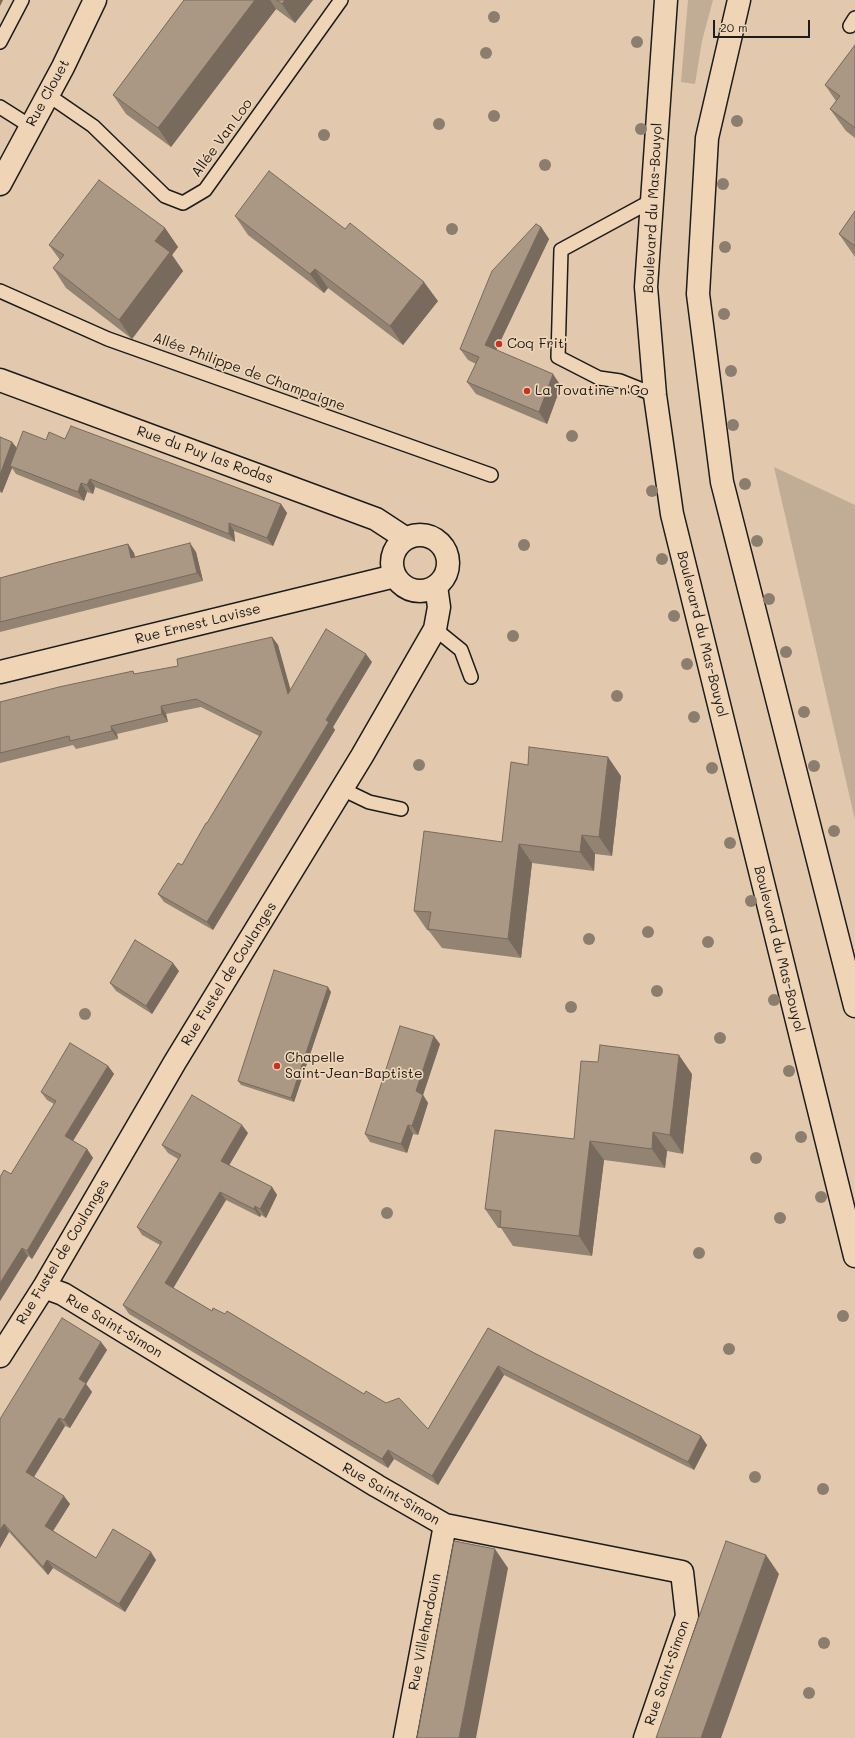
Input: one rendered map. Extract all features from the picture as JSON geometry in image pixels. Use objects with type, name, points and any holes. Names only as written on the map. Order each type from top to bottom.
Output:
[{"type":"street","name":"Rue Clouet","points":[[0,184],[48,95],[95,0]]},
{"type":"street","name":"Boulevard du Mas-Bouyol","points":[[666,0],[646,287],[654,396],[672,514],[855,1256]]},
{"type":"street","points":[[740,0],[707,138],[698,294],[722,482],[855,1006]]},
{"type":"street","name":"Rue du Puy las Rodas","points":[[0,380],[376,518],[405,538]]},
{"type":"street","points":[[422,534],[438,540],[444,547],[448,555],[448,568],[443,580],[436,586],[428,590],[409,589],[401,584],[395,576],[392,568],[394,551],[405,538],[422,534]]},
{"type":"street","name":"Rue Ernest Lavisse","points":[[0,672],[395,576]]},
{"type":"street","name":"Rue Fustel de Coulanges","points":[[0,1356],[44,1287],[179,1055],[342,789],[435,629],[439,607],[436,586]]},
{"type":"street","name":"Rue Saint-Simon","points":[[44,1287],[63,1294],[376,1486],[445,1525],[682,1572],[687,1616],[645,1738]]},
{"type":"street","name":"Rue Villehardouin","points":[[405,1738],[445,1525]]},
{"type":"lane","points":[[0,42],[22,0]]},
{"type":"lane","name":"Allée Van Loo","points":[[48,95],[93,126],[165,196],[183,204],[205,190],[341,0]]},
{"type":"lane","points":[[0,107],[30,126]]},
{"type":"lane","points":[[653,200],[561,250],[558,357],[599,378],[620,382],[654,396]]},
{"type":"lane","name":"Allée Philippe de Champaigne","points":[[0,291],[108,339],[491,475]]},
{"type":"lane","points":[[435,629],[461,650],[471,677]]},
{"type":"lane","points":[[342,789],[369,802],[401,809]]},
{"type":"shaded area","points":[[688,0],[713,0],[702,41],[695,84],[681,82]]},
{"type":"shaded area","points":[[774,467],[855,505],[855,820]]},
{"type":"building","points":[[184,0],[255,0],[158,128],[113,95]]},
{"type":"building","points":[[277,0],[285,0],[282,4]]},
{"type":"building","points":[[855,45],[855,128],[830,109],[840,96],[825,85]]},
{"type":"building","points":[[269,171],[345,229],[350,223],[424,282],[390,326],[315,269],[310,274],[235,216]]},
{"type":"building","points":[[99,180],[165,228],[155,241],[170,252],[119,320],[53,268],[64,255],[49,245]]},
{"type":"building","points":[[855,211],[855,246],[839,234]]},
{"type":"building","points":[[536,224],[541,227],[485,345],[553,374],[539,412],[467,382],[479,357],[460,349],[492,271]]},
{"type":"building","points":[[71,426],[281,504],[267,538],[229,523],[229,534],[90,479],[87,485],[81,483],[78,492],[10,466],[23,431],[46,440],[49,432],[65,439]]},
{"type":"building","points":[[0,437],[12,442],[0,475]]},
{"type":"building","points":[[190,543],[197,573],[0,622],[0,578],[128,544],[131,558]]},
{"type":"building","points":[[326,629],[366,654],[326,720],[329,722],[207,922],[158,894],[178,863],[182,865],[262,732],[196,699],[161,706],[162,714],[111,726],[112,731],[70,741],[69,736],[0,753],[0,702],[59,687],[133,671],[134,674],[178,666],[177,659],[272,637],[288,694]]},
{"type":"building","points":[[529,747],[608,757],[599,837],[582,835],[580,852],[519,844],[508,939],[428,929],[431,912],[414,911],[424,831],[502,842],[511,762],[528,765]]},
{"type":"building","points":[[135,940],[173,963],[146,1006],[110,983]]},
{"type":"building","points":[[274,970],[328,987],[291,1098],[238,1081]]},
{"type":"building","points":[[400,1026],[434,1036],[416,1091],[423,1095],[412,1126],[408,1125],[401,1144],[365,1134]]},
{"type":"building","points":[[70,1043],[108,1066],[65,1136],[87,1149],[27,1251],[22,1248],[0,1283],[0,1177],[4,1170],[11,1174],[56,1101],[41,1092]]},
{"type":"building","points":[[600,1045],[679,1055],[670,1135],[653,1132],[652,1149],[590,1141],[579,1236],[500,1227],[501,1211],[485,1209],[495,1130],[574,1139],[581,1061],[598,1062]]},
{"type":"building","points":[[192,1095],[242,1125],[221,1161],[272,1187],[260,1209],[255,1206],[254,1209],[220,1192],[165,1283],[212,1311],[213,1308],[225,1314],[227,1311],[364,1394],[366,1391],[386,1403],[399,1398],[428,1429],[488,1328],[536,1354],[701,1436],[688,1462],[498,1366],[432,1476],[388,1450],[382,1459],[123,1305],[162,1242],[137,1227],[181,1155],[162,1145]]},
{"type":"building","points":[[62,1318],[101,1342],[79,1379],[86,1383],[64,1420],[59,1418],[26,1472],[64,1496],[45,1526],[96,1558],[113,1529],[151,1552],[119,1604],[47,1560],[43,1567],[4,1524],[0,1530],[0,1419]]},
{"type":"building","points":[[454,1541],[495,1549],[459,1738],[417,1738]]},
{"type":"building","points":[[726,1541],[766,1555],[701,1738],[656,1738]]},
{"type":"place","name":"Coq Frit'","points":[[499,344]]},
{"type":"place","name":"La Tovatine n'Go","points":[[527,391]]},
{"type":"place","name":"Chapelle Saint-Jean-Baptiste","points":[[277,1066]]}]
